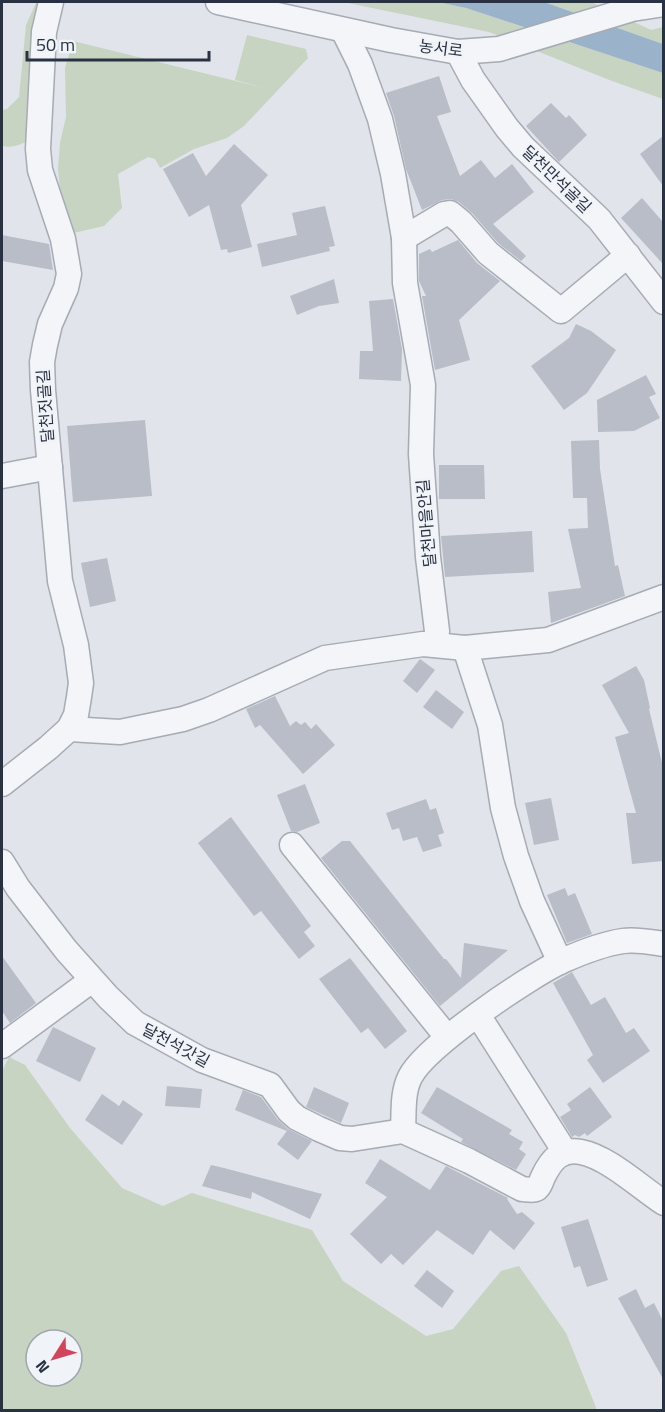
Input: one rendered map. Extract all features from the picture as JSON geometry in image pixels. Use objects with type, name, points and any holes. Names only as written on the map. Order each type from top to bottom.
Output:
[{"type":"street","name":"달천짓골길","points":[[51,2],[43,42],[38,148],[40,170],[63,239],[69,274],[66,288],[50,324],[42,362],[60,581],[76,645],[81,682],[75,715],[69,729]]},
{"type":"street","name":"농서로","points":[[218,2],[343,30],[458,52],[498,49],[624,8],[663,4]]},
{"type":"street","name":"달천마을안길","points":[[343,30],[360,64],[380,119],[393,174],[404,238],[405,284],[423,385],[421,454],[428,556],[437,631],[436,644]]},
{"type":"street","name":"달천만석골길","points":[[458,52],[507,128],[523,147],[599,219],[663,302]]},
{"type":"street","points":[[404,238],[444,214],[450,213],[488,253],[561,311],[628,255]]},
{"type":"street","points":[[2,476],[50,467]]},
{"type":"street","points":[[2,784],[69,729],[120,732],[151,727],[209,710],[325,658],[436,644],[465,648],[548,640],[663,597]]},
{"type":"street","points":[[465,648],[490,725],[503,808],[516,856],[532,902],[561,962]]},
{"type":"street","points":[[292,845],[447,1037]]},
{"type":"street","name":"달천석갓길","points":[[2,862],[40,917],[92,980],[135,1023],[202,1060],[270,1085],[289,1112],[340,1138],[403,1131]]},
{"type":"street","points":[[663,944],[624,941],[606,945],[561,962],[531,979],[447,1037],[411,1075],[404,1097],[403,1131],[469,1161],[522,1189],[536,1189],[554,1158],[565,1152],[584,1152],[613,1167],[663,1203]]},
{"type":"street","points":[[2,1046],[92,980]]},
{"type":"street","points":[[478,1015],[565,1152]]},
{"type":"green space","points":[[39,2],[29,140],[16,146],[2,146],[2,110],[7,109],[19,97],[26,25],[36,3]]},
{"type":"green space","points":[[343,2],[438,2],[466,8],[663,73],[663,99],[489,32]]},
{"type":"green space","points":[[544,2],[591,2],[651,30],[663,27],[663,44]]},
{"type":"green space","points":[[247,35],[306,49],[308,58],[244,126],[227,138],[194,149],[160,168],[155,159],[148,157],[118,174],[122,208],[104,226],[69,234],[61,201],[58,169],[60,143],[66,117],[65,68],[73,41],[268,89],[235,80]]},
{"type":"green space","points":[[9,1057],[25,1065],[70,1128],[122,1188],[163,1206],[192,1193],[312,1230],[343,1281],[426,1336],[453,1329],[501,1271],[519,1266],[566,1333],[597,1410],[2,1410],[2,1071]]},
{"type":"water","points":[[438,2],[544,2],[663,44],[663,73],[466,8]]},
{"type":"building","points":[[439,76],[451,112],[437,116],[460,176],[481,160],[495,178],[512,164],[534,192],[493,224],[526,256],[521,261],[498,243],[472,213],[459,202],[451,199],[442,200],[422,210],[406,169],[394,116],[386,93]]},
{"type":"building","points":[[551,103],[566,118],[569,115],[587,135],[559,162],[526,126]]},
{"type":"building","points":[[663,136],[663,186],[640,154]]},
{"type":"building","points":[[234,144],[268,175],[241,205],[252,247],[228,253],[227,249],[221,250],[209,205],[189,217],[163,169],[193,153],[206,176]]},
{"type":"building","points":[[642,198],[663,222],[663,264],[621,218]]},
{"type":"building","points":[[325,206],[335,246],[329,247],[330,251],[262,267],[257,244],[297,235],[292,213]]},
{"type":"building","points":[[2,235],[49,244],[53,270],[2,261]]},
{"type":"building","points":[[458,240],[477,263],[500,281],[459,320],[470,360],[435,370],[422,296],[426,296],[419,281],[419,254],[430,249],[432,252]]},
{"type":"building","points":[[334,279],[339,303],[319,306],[297,315],[290,296]]},
{"type":"building","points":[[393,299],[402,349],[401,381],[359,379],[360,351],[373,351],[369,301]]},
{"type":"building","points":[[576,324],[591,331],[616,350],[587,393],[564,410],[531,366],[569,338]]},
{"type":"building","points":[[646,375],[656,394],[649,397],[660,418],[634,431],[598,432],[597,400]]},
{"type":"building","points":[[145,420],[152,496],[73,502],[67,426]]},
{"type":"building","points":[[599,440],[600,469],[615,566],[618,565],[625,596],[551,623],[548,592],[581,588],[568,529],[588,528],[587,498],[573,498],[571,441]]},
{"type":"building","points":[[439,465],[484,465],[485,499],[439,499]]},
{"type":"building","points":[[532,531],[534,572],[445,577],[441,536]]},
{"type":"building","points":[[107,558],[116,601],[90,607],[81,563]]},
{"type":"building","points":[[420,659],[435,670],[417,693],[403,681]]},
{"type":"building","points":[[636,666],[644,680],[663,767],[663,861],[632,864],[626,813],[636,813],[615,737],[629,733],[602,685]]},
{"type":"building","points":[[436,690],[464,712],[452,729],[423,707]]},
{"type":"building","points":[[275,696],[290,726],[296,721],[301,725],[305,722],[311,729],[316,724],[335,745],[303,774],[260,725],[255,728],[246,709]]},
{"type":"building","points":[[305,784],[320,823],[297,832],[291,831],[277,795]]},
{"type":"building","points":[[551,798],[559,840],[534,845],[525,803]]},
{"type":"building","points":[[426,799],[430,810],[436,808],[444,833],[438,835],[442,846],[423,852],[417,837],[403,841],[399,828],[392,830],[386,813]]},
{"type":"building","points":[[231,817],[311,926],[304,932],[315,946],[299,959],[261,911],[254,916],[198,843]]},
{"type":"building","points":[[342,841],[350,841],[461,978],[464,943],[508,950],[440,1006],[321,858]]},
{"type":"building","points":[[565,888],[568,896],[575,893],[592,934],[567,943],[547,895]]},
{"type":"building","points":[[2,956],[36,1003],[10,1023],[2,1011]]},
{"type":"building","points":[[350,958],[407,1031],[385,1049],[368,1028],[361,1033],[319,979]]},
{"type":"building","points":[[572,972],[591,1005],[605,997],[626,1033],[634,1028],[650,1051],[603,1083],[587,1060],[593,1055],[553,983]]},
{"type":"building","points":[[53,1027],[96,1048],[80,1082],[36,1061]]},
{"type":"building","points":[[167,1086],[202,1089],[200,1108],[165,1106]]},
{"type":"building","points":[[314,1087],[349,1103],[341,1123],[306,1107]]},
{"type":"building","points":[[437,1087],[512,1130],[509,1134],[523,1142],[519,1149],[526,1154],[516,1170],[461,1142],[463,1139],[421,1113]]},
{"type":"building","points":[[590,1087],[612,1117],[587,1136],[585,1133],[579,1137],[575,1135],[572,1137],[560,1117],[571,1110],[567,1104]]},
{"type":"building","points":[[243,1090],[261,1097],[278,1120],[288,1129],[312,1141],[298,1160],[277,1144],[287,1131],[235,1110]]},
{"type":"building","points":[[102,1094],[119,1106],[123,1100],[143,1114],[122,1145],[85,1120]]},
{"type":"building","points":[[380,1159],[430,1190],[446,1166],[508,1198],[517,1214],[522,1212],[535,1223],[514,1250],[490,1230],[473,1255],[437,1230],[403,1265],[391,1254],[381,1264],[350,1234],[387,1197],[365,1183]]},
{"type":"building","points":[[211,1165],[322,1194],[310,1219],[252,1192],[251,1199],[202,1186]]},
{"type":"building","points":[[588,1219],[608,1280],[587,1287],[580,1266],[574,1268],[561,1227]]},
{"type":"building","points":[[427,1270],[454,1291],[442,1308],[414,1286]]},
{"type":"building","points":[[636,1289],[645,1308],[654,1303],[663,1321],[663,1379],[618,1298]]}]
